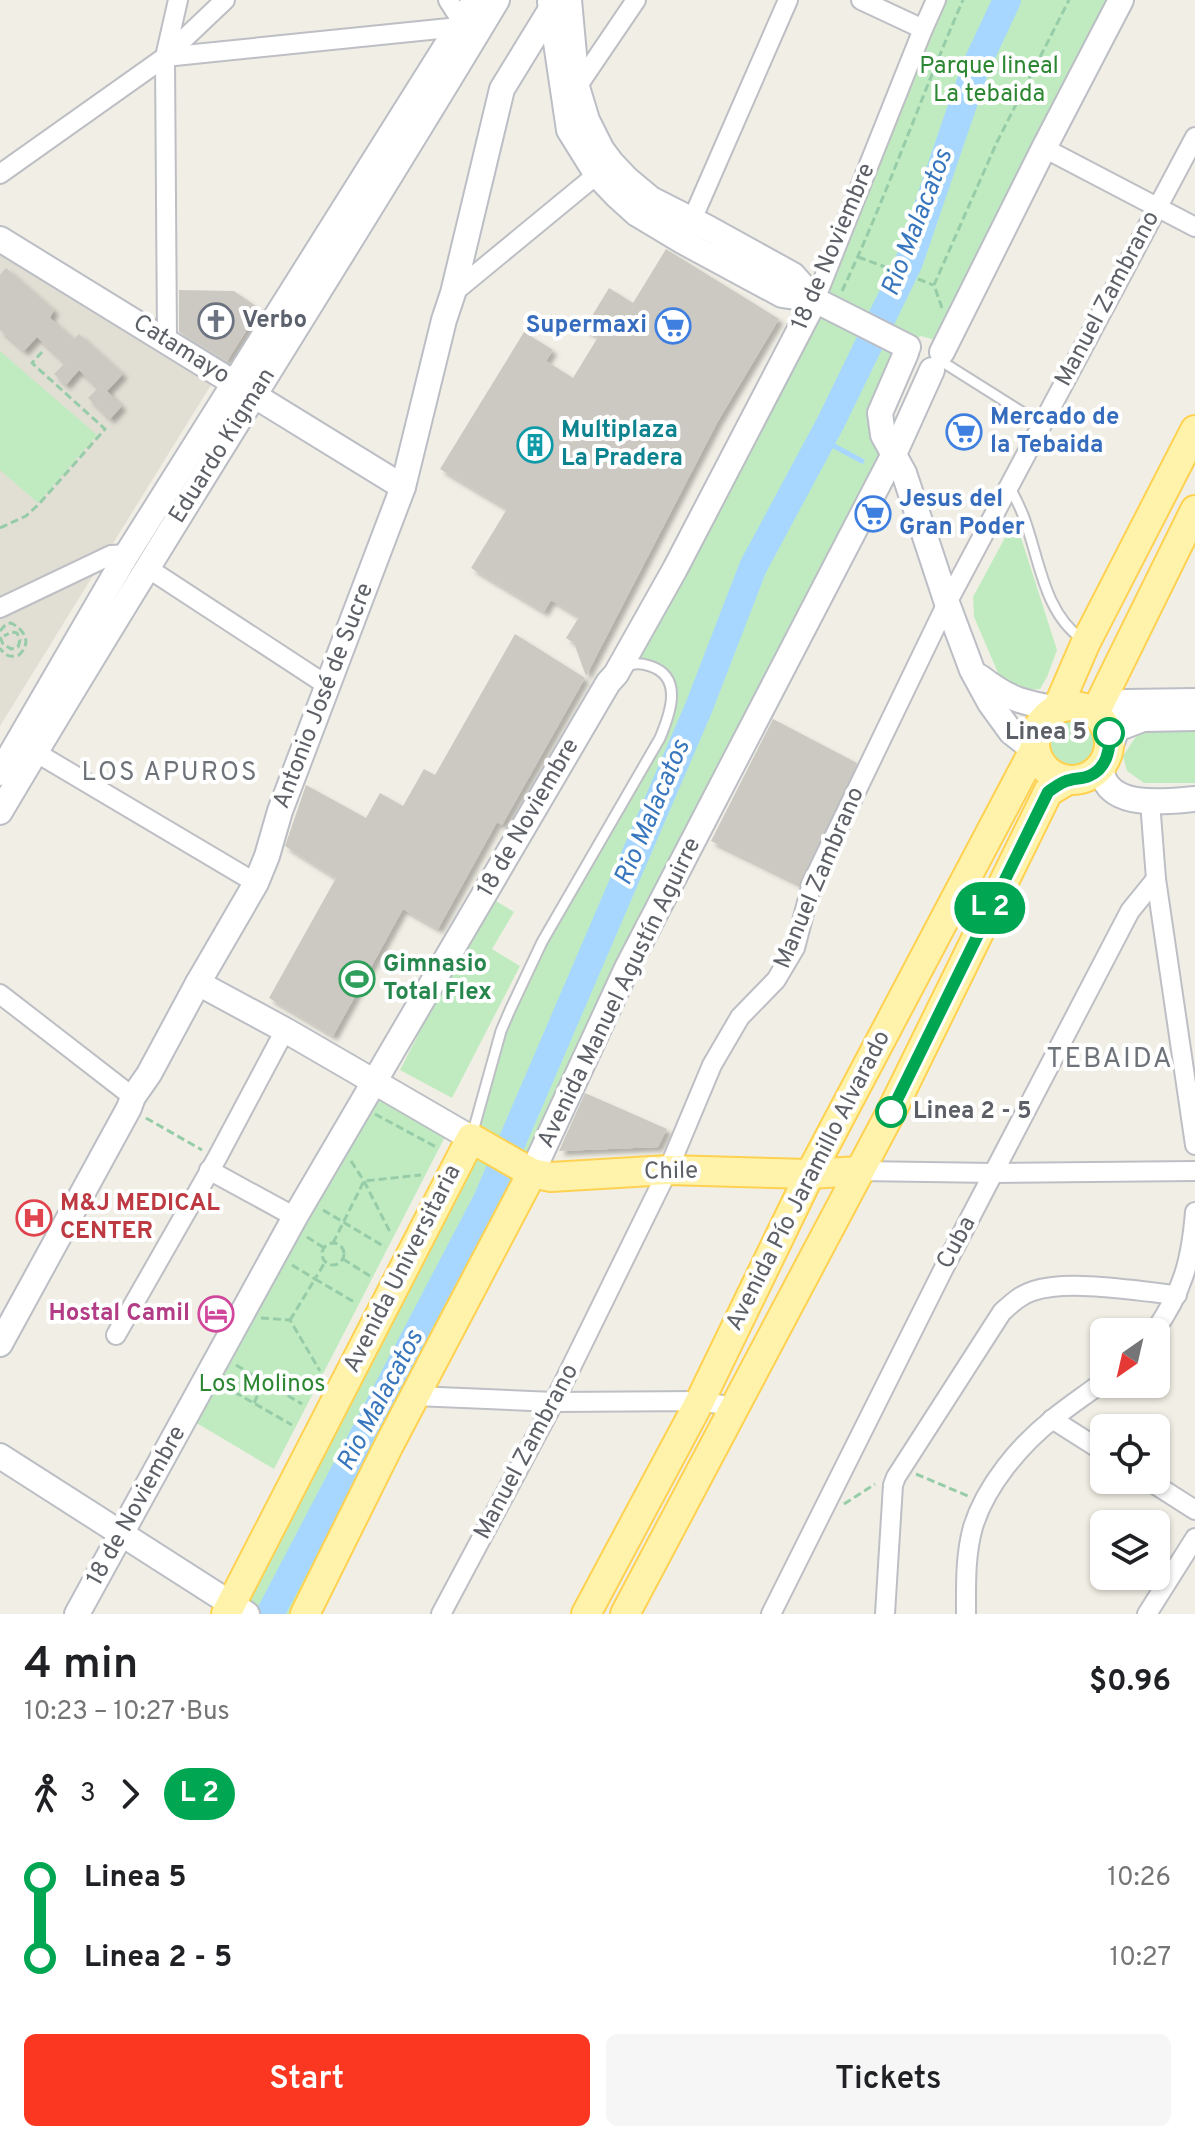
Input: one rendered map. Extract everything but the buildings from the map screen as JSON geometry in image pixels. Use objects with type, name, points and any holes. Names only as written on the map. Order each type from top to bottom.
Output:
[{"type":"main road","points":[[1057,709],[1083,707],[1095,713],[1106,725],[1109,733],[1106,758],[1087,777],[1068,780],[1048,770],[1038,760],[1034,741],[1042,722],[1057,709],[1086,642],[1195,430]]},
{"type":"main road","points":[[1095,713],[1195,510]]},
{"type":"main road","name":"Avenida Pío Jaramillo Alvarado","points":[[586,1614],[700,1401],[810,1174],[1034,750]]},
{"type":"main road","name":"Avenida Pío Jaramillo Alvarado","points":[[625,1614],[891,1112],[1048,792],[1068,780]]},
{"type":"main road","name":"Chile","points":[[474,1140],[528,1171],[551,1177],[668,1170],[810,1174],[859,1171]]},
{"type":"main road","name":"Avenida Universitaria","points":[[235,1611],[474,1140]]},
{"type":"main road","name":"Avenida Manuel Agustín Aguirre","points":[[305,1614],[528,1171]]},
{"type":"street","points":[[167,341],[165,57],[178,0]]},
{"type":"street","points":[[0,174],[165,57],[225,0]]},
{"type":"street","name":"Eduardo Kigman","points":[[0,812],[27,747],[137,561],[245,389],[464,14],[497,0]]},
{"type":"street","points":[[570,92],[636,0]]},
{"type":"street","points":[[687,230],[788,0]]},
{"type":"street","points":[[861,0],[923,29]]},
{"type":"street","name":"18 de Noviembre","points":[[77,1614],[375,1084],[616,674],[825,305],[936,0]]},
{"type":"street","name":"Avenida Manuel Agustín Aguirre","points":[[528,1171],[627,968],[895,452],[1044,148],[1121,0]]},
{"type":"street","points":[[557,3],[570,92],[569,130],[604,168],[637,214],[687,230],[782,295],[825,305],[905,347]]},
{"type":"street","name":"Antonio José de Sucre","points":[[0,1344],[131,1103],[256,883],[280,811],[403,487],[502,89],[557,3]]},
{"type":"street","points":[[165,57],[464,14]]},
{"type":"street","name":"Manuel Zambrano","points":[[441,1614],[554,1402],[668,1170],[712,1065],[740,1017],[776,980],[795,948],[812,883],[947,603],[1195,137]]},
{"type":"street","points":[[1044,148],[1195,227]]},
{"type":"street","points":[[453,293],[604,168]]},
{"type":"street","name":"Catamayo","points":[[0,239],[403,487]]},
{"type":"street","points":[[938,361],[935,340],[926,336],[917,337],[905,347],[880,413],[883,435],[895,452],[914,498],[972,670],[1011,732],[1034,750]]},
{"type":"street","points":[[0,608],[111,555],[137,561],[328,686]]},
{"type":"street","points":[[972,670],[1010,698],[1057,709]]},
{"type":"street","points":[[1095,713],[1125,702],[1195,701]]},
{"type":"street","points":[[1195,718],[1143,719],[1117,729],[1106,758],[1104,779],[1115,792],[1128,798],[1150,802],[1195,799]]},
{"type":"street","points":[[27,747],[256,883]]},
{"type":"street","name":"Eduardo Kigman","points":[[0,773],[27,747]]},
{"type":"street","points":[[1150,802],[1156,879],[1195,1145]]},
{"type":"street","name":"Cuba","points":[[771,1614],[939,1278],[1130,911],[1156,879]]},
{"type":"street","name":"Chile","points":[[198,983],[474,1140]]},
{"type":"street","points":[[0,994],[131,1103]]},
{"type":"street","points":[[116,1335],[285,1030]]},
{"type":"street","points":[[213,1164],[296,1224]]},
{"type":"street","name":"Chile","points":[[859,1171],[1195,1171]]},
{"type":"street","points":[[1163,1318],[1177,1295],[1191,1253],[1195,1212]]},
{"type":"street","points":[[885,1614],[893,1485],[900,1468],[1002,1312],[1033,1290],[1060,1287],[1097,1287],[1177,1295]]},
{"type":"street","points":[[966,1614],[966,1568],[973,1527],[983,1502],[1006,1467],[1052,1419],[1090,1391]]},
{"type":"street","points":[[415,1396],[554,1402],[700,1401],[734,1407]]},
{"type":"street","points":[[1052,1419],[1090,1443]]},
{"type":"street","points":[[0,1456],[122,1533],[235,1611]]},
{"type":"street","points":[[1170,1494],[1195,1510]]},
{"type":"street","points":[[1147,1614],[1195,1538]]},
{"type":"lane","points":[[938,361],[1041,424]]},
{"type":"lane","points":[[1009,486],[1023,516],[1044,584],[1059,615],[1069,630],[1086,642]]},
{"type":"lane","points":[[474,1140],[501,1031],[510,1010],[542,942],[668,719],[672,686],[665,674],[653,667],[634,663],[616,674]]},
{"type":"path","points":[[825,305],[858,257],[963,0]]},
{"type":"path","points":[[918,279],[934,285],[997,142],[1069,0]]},
{"type":"path","points":[[858,257],[888,268]]},
{"type":"path","points":[[0,528],[26,516],[39,504],[105,429],[32,363],[42,352]]},
{"type":"path","points":[[0,631],[11,623],[20,628],[27,639],[19,655],[11,657],[0,648]]},
{"type":"path","points":[[17,633],[20,640],[18,647],[7,647],[2,637],[17,633]]},
{"type":"path","points":[[131,1103],[213,1164]]},
{"type":"path","points":[[365,1108],[436,1147]]},
{"type":"path","points":[[350,1159],[391,1234]]},
{"type":"path","points":[[364,1181],[421,1175]]},
{"type":"path","points":[[325,1262],[322,1255],[324,1248],[333,1243],[364,1181]]},
{"type":"path","points":[[323,1210],[385,1247]]},
{"type":"path","points":[[296,1224],[324,1248]]},
{"type":"path","points":[[325,1262],[336,1265],[343,1259],[343,1249],[333,1243]]},
{"type":"path","points":[[282,1259],[356,1303]]},
{"type":"path","points":[[343,1259],[370,1276]]},
{"type":"path","points":[[290,1320],[325,1262]]},
{"type":"path","points":[[249,1318],[290,1320]]},
{"type":"path","points":[[290,1320],[320,1371]]},
{"type":"path","points":[[226,1359],[302,1404]]},
{"type":"path","points":[[214,1380],[292,1425]]},
{"type":"path","points":[[254,1403],[264,1382]]},
{"type":"path","points":[[829,1499],[842,1506],[900,1468],[983,1502]]},
{"type":"shaded area","points":[[0,247],[214,380],[0,726]]},
{"type":"green space","name":"Parque lineal La tebaida","points":[[936,0],[1121,0],[935,340],[921,336],[913,340],[880,413],[889,446],[305,1614],[226,1614],[471,1138],[501,1031],[542,942],[659,738],[671,702],[665,674],[634,663],[815,300]]},
{"type":"green space","points":[[0,351],[97,435],[38,503],[0,470]]},
{"type":"green space","points":[[1015,519],[1057,650],[1040,689],[1022,690],[1002,682],[974,617],[973,597]]},
{"type":"green space","points":[[1076,717],[1094,725],[1102,743],[1094,761],[1076,769],[1058,761],[1050,743],[1058,725]]},
{"type":"green space","points":[[1195,729],[1195,783],[1144,783],[1127,771],[1123,756],[1139,732]]},
{"type":"green space","points":[[491,898],[514,912],[492,949],[520,966],[452,1098],[400,1070]]},
{"type":"green space","name":"Los Molinos","points":[[372,1089],[448,1131],[274,1469],[188,1418]]},
{"type":"waterway","name":"Rio Malacatos","points":[[270,1614],[487,1200],[699,707],[753,567],[831,422],[909,262],[976,66],[1007,0]]},
{"type":"waterway","points":[[821,439],[862,461]]},
{"type":"bus line","points":[[891,1112],[1048,792],[1068,780],[1087,777],[1102,766],[1109,750],[1109,733]]},
{"type":"place","name":"Verbo","points":[[216,321]]},
{"type":"place","name":"Supermaxi","points":[[673,326]]},
{"type":"place","name":"Mercado de la Tebaida","points":[[964,432]]},
{"type":"place","name":"Multiplaza La Pradera","points":[[535,445]]},
{"type":"place","name":"Jesus del Gran Poder","points":[[873,514]]},
{"type":"place","name":"Linea 5","points":[[1109,733]]},
{"type":"place","name":"Gimnasio Total Flex","points":[[357,979]]},
{"type":"place","name":"Linea 2 - 5","points":[[891,1112]]},
{"type":"place","name":"M&J MEDICAL CENTER","points":[[34,1218]]},
{"type":"place","name":"Hostal Camil","points":[[216,1314]]},
{"type":"district","name":"LOS APUROS","points":[[170,773]]},
{"type":"district","name":"TEBAIDA","points":[[1110,1060]]}]
